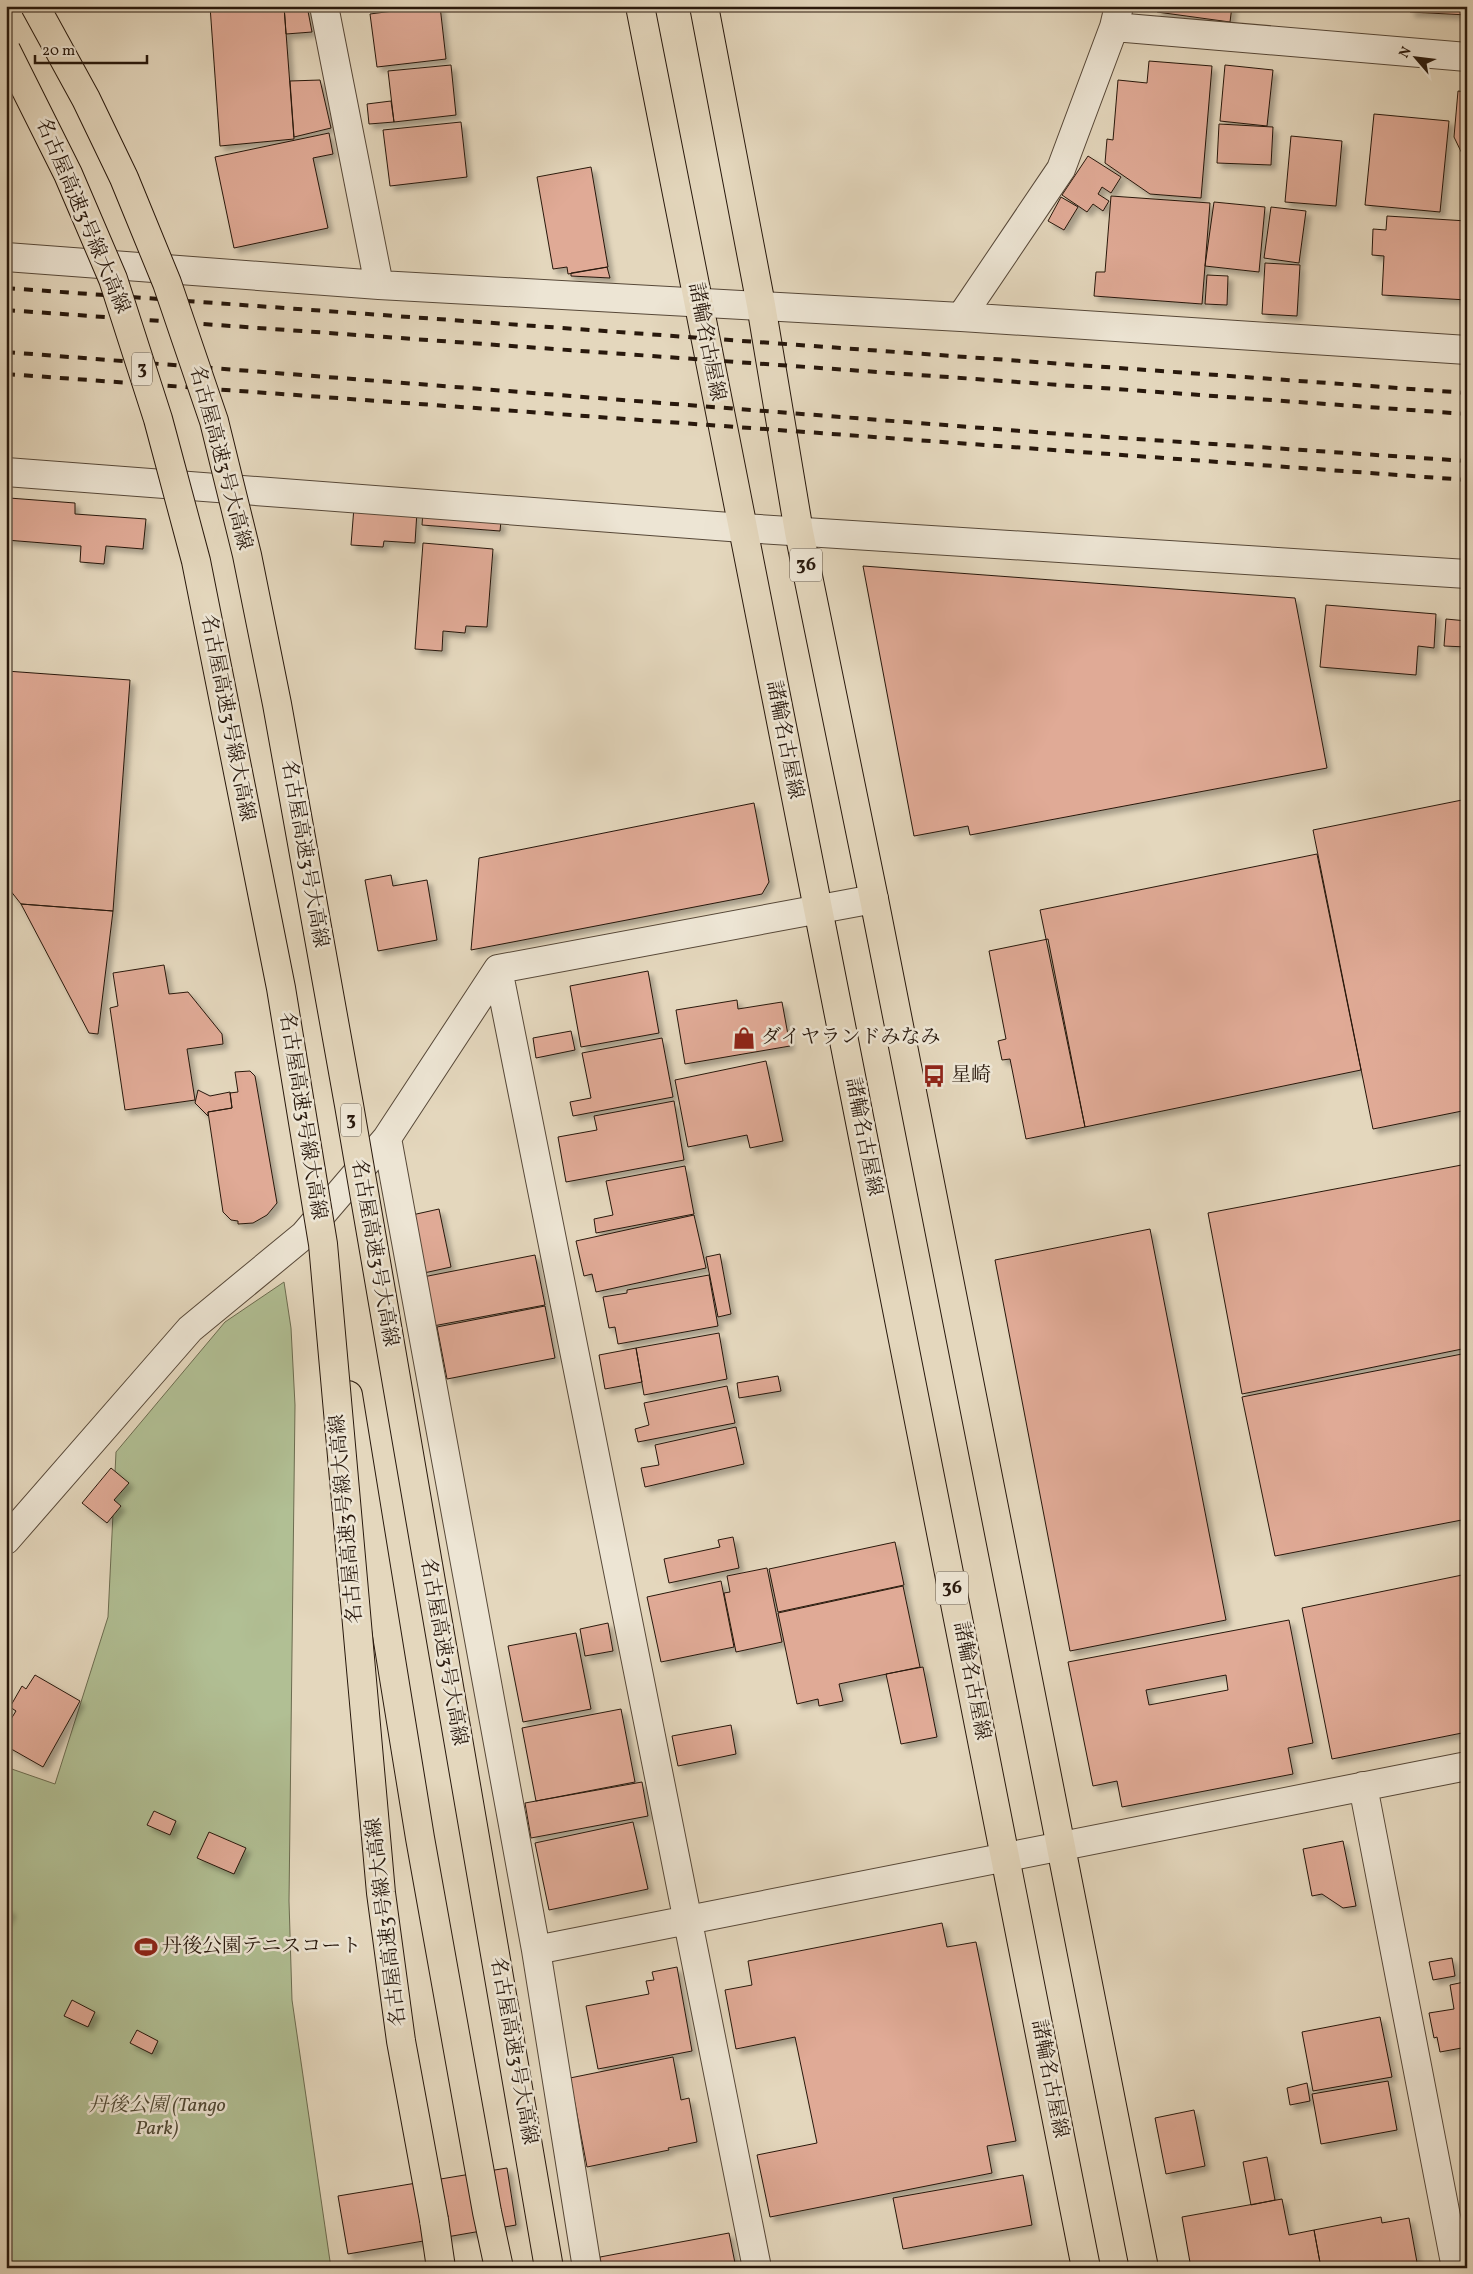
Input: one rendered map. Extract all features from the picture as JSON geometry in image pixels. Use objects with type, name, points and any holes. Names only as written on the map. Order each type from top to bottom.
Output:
[{"type":"main road","name":"名古屋高速3号大高線","points":[[34,6],[94,116],[124,178],[167,283],[214,421],[247,555],[277,704],[350,1115],[550,2268]]},
{"type":"main road","name":"諸輪名古屋線","points":[[640,6],[1086,2268]]},
{"type":"main road","name":"36","points":[[704,6],[761,305],[799,532],[874,900],[1059,1846],[1144,2268]]},
{"type":"main road","name":"名古屋高速3号線大高線","points":[[6,50],[68,174],[113,279],[158,419],[196,561],[281,988],[323,1244],[381,1893],[401,2041],[441,2268]]},
{"type":"main road","points":[[323,1244],[420,1838],[498,2268]]},
{"type":"street","points":[[324,6],[379,285]]},
{"type":"street","points":[[961,317],[1061,170],[1116,17],[1467,57]]},
{"type":"street","points":[[6,257],[379,285],[761,305],[1467,350]]},
{"type":"street","points":[[6,472],[799,532],[1467,574]]},
{"type":"street","points":[[6,1540],[190,1330],[304,1235],[387,1138],[498,969],[874,900]]},
{"type":"street","points":[[498,969],[756,2268]]},
{"type":"street","points":[[387,1138],[536,1950],[587,2268]]},
{"type":"street","points":[[536,1950],[1467,1766]]},
{"type":"street","points":[[1363,1786],[1456,2268]]},
{"type":"green space","name":"丹後公園 (Tango Park)","points":[[284,1282],[291,1328],[295,1405],[289,1901],[292,2000],[331,2268],[6,2268],[6,1767],[55,1784],[108,1617],[116,1452],[225,1322]]},
{"type":"building","points":[[210,6],[284,6],[294,139],[220,146]]},
{"type":"building","points":[[284,6],[307,6],[312,32],[286,34]]},
{"type":"building","points":[[440,6],[446,59],[377,67],[370,14]]},
{"type":"building","points":[[1157,6],[1232,6],[1230,22],[1157,12]]},
{"type":"building","points":[[1411,6],[1467,6],[1467,15],[1410,12]]},
{"type":"building","points":[[1149,61],[1212,66],[1201,198],[1150,194],[1105,163],[1107,139],[1113,140],[1118,80],[1147,83]]},
{"type":"building","points":[[451,65],[456,115],[394,122],[388,71]]},
{"type":"building","points":[[1225,65],[1273,70],[1267,126],[1220,121]]},
{"type":"building","points":[[320,80],[331,128],[294,137],[290,81]]},
{"type":"building","points":[[1458,91],[1467,92],[1467,164],[1454,137]]},
{"type":"building","points":[[391,101],[394,122],[369,124],[367,104]]},
{"type":"building","points":[[1374,114],[1449,121],[1440,212],[1365,205]]},
{"type":"building","points":[[461,122],[467,177],[390,186],[383,130]]},
{"type":"building","points":[[1219,124],[1273,127],[1271,165],[1217,163]]},
{"type":"building","points":[[329,133],[333,154],[313,158],[328,228],[234,248],[215,157]]},
{"type":"building","points":[[1291,136],[1342,141],[1336,206],[1285,202]]},
{"type":"building","points":[[1088,156],[1121,177],[1111,193],[1102,187],[1098,194],[1109,201],[1103,211],[1093,204],[1087,212],[1062,195]]},
{"type":"building","points":[[591,167],[608,267],[568,274],[567,267],[553,269],[537,177]]},
{"type":"building","points":[[1111,196],[1210,203],[1202,304],[1094,296],[1096,272],[1105,272]]},
{"type":"building","points":[[1061,197],[1078,207],[1064,230],[1048,221]]},
{"type":"building","points":[[1214,202],[1265,207],[1259,272],[1205,266]]},
{"type":"building","points":[[1271,207],[1306,211],[1299,263],[1264,258]]},
{"type":"building","points":[[1387,216],[1467,221],[1467,300],[1382,295],[1384,256],[1372,255],[1373,229],[1386,230]]},
{"type":"building","points":[[1265,263],[1300,265],[1297,316],[1262,314]]},
{"type":"building","points":[[607,267],[610,278],[571,276],[571,273]]},
{"type":"building","points":[[1207,275],[1228,276],[1227,305],[1205,304]]},
{"type":"building","points":[[9,498],[75,503],[75,514],[146,519],[143,549],[106,546],[104,564],[80,562],[81,546],[6,540]]},
{"type":"building","points":[[354,507],[417,511],[415,543],[384,541],[383,547],[351,545]]},
{"type":"building","points":[[423,510],[501,521],[500,531],[422,525]]},
{"type":"building","points":[[423,543],[493,549],[487,627],[466,626],[465,633],[443,631],[442,651],[415,649]]},
{"type":"building","points":[[863,566],[1295,598],[1327,768],[970,835],[968,826],[914,836]]},
{"type":"building","points":[[1326,605],[1436,614],[1434,648],[1418,646],[1416,675],[1320,667]]},
{"type":"building","points":[[1446,619],[1467,621],[1467,647],[1444,646]]},
{"type":"building","points":[[6,671],[130,680],[113,911],[21,904],[6,885]]},
{"type":"building","points":[[1467,799],[1467,1110],[1373,1129],[1313,830]]},
{"type":"building","points":[[754,803],[769,882],[762,894],[471,950],[479,858]]},
{"type":"building","points":[[1317,854],[1361,1070],[1085,1127],[1040,910]]},
{"type":"building","points":[[391,875],[393,886],[427,880],[437,940],[378,951],[365,880]]},
{"type":"building","points":[[21,904],[113,911],[98,1034],[89,1033]]},
{"type":"building","points":[[1048,939],[1085,1127],[1026,1139],[1010,1059],[1002,1060],[998,1041],[1006,1039],[989,951]]},
{"type":"building","points":[[164,965],[169,994],[188,992],[222,1034],[223,1044],[187,1049],[195,1100],[125,1110],[110,1008],[118,1006],[113,973]]},
{"type":"building","points":[[648,971],[659,1033],[581,1047],[570,986]]},
{"type":"building","points":[[737,1000],[738,1009],[782,1002],[790,1046],[685,1064],[676,1010]]},
{"type":"building","points":[[571,1031],[575,1050],[536,1058],[533,1038]]},
{"type":"building","points":[[662,1038],[673,1097],[573,1116],[570,1102],[591,1098],[582,1053]]},
{"type":"building","points":[[766,1061],[783,1141],[750,1148],[747,1135],[688,1147],[675,1080]]},
{"type":"building","points":[[250,1071],[255,1076],[277,1203],[267,1215],[253,1223],[238,1224],[238,1221],[231,1220],[223,1212],[208,1112],[232,1108],[230,1093],[238,1092],[235,1072]]},
{"type":"building","points":[[198,1090],[210,1096],[230,1092],[232,1108],[208,1112],[208,1116],[195,1103]]},
{"type":"building","points":[[674,1101],[684,1160],[566,1182],[558,1137],[597,1130],[594,1116]]},
{"type":"building","points":[[1467,1164],[1467,1348],[1242,1394],[1208,1213]]},
{"type":"building","points":[[685,1166],[694,1214],[596,1233],[594,1219],[613,1215],[606,1181]]},
{"type":"building","points":[[439,1209],[451,1267],[424,1273],[412,1215]]},
{"type":"building","points":[[694,1215],[706,1268],[596,1292],[592,1274],[584,1276],[576,1241]]},
{"type":"building","points":[[1150,1229],[1226,1620],[1070,1651],[995,1260]]},
{"type":"building","points":[[720,1254],[731,1314],[718,1317],[706,1257]]},
{"type":"building","points":[[535,1255],[545,1305],[433,1326],[423,1277]]},
{"type":"building","points":[[709,1275],[718,1326],[618,1344],[615,1327],[609,1328],[603,1297],[627,1293],[627,1290]]},
{"type":"building","points":[[545,1306],[555,1358],[447,1379],[437,1327]]},
{"type":"building","points":[[719,1333],[727,1379],[644,1395],[636,1348]]},
{"type":"building","points":[[636,1348],[642,1382],[605,1389],[599,1355]]},
{"type":"building","points":[[1467,1353],[1467,1519],[1275,1556],[1242,1397]]},
{"type":"building","points":[[778,1376],[781,1391],[739,1398],[737,1383]]},
{"type":"building","points":[[727,1386],[735,1423],[638,1442],[635,1429],[649,1425],[644,1403]]},
{"type":"building","points":[[736,1427],[744,1464],[645,1487],[641,1468],[659,1465],[655,1445]]},
{"type":"building","points":[[111,1468],[129,1483],[114,1500],[121,1506],[107,1523],[82,1503]]},
{"type":"building","points":[[733,1537],[739,1568],[669,1583],[664,1559],[720,1547],[718,1540]]},
{"type":"building","points":[[895,1542],[904,1585],[778,1612],[769,1569]]},
{"type":"building","points":[[767,1568],[782,1642],[736,1652],[724,1593],[730,1592],[727,1576]]},
{"type":"building","points":[[1467,1574],[1467,1732],[1332,1759],[1302,1608]]},
{"type":"building","points":[[721,1581],[734,1647],[661,1662],[647,1597]]},
{"type":"building","points":[[903,1586],[920,1667],[839,1684],[843,1701],[819,1706],[818,1699],[797,1704],[778,1613]]},
{"type":"building","points":[[1289,1620],[1313,1743],[1288,1748],[1293,1774],[1122,1807],[1117,1781],[1093,1786],[1068,1662]],"holes":[[[1226,1675],[1228,1690],[1149,1705],[1146,1690]]]},
{"type":"building","points":[[608,1623],[613,1651],[585,1656],[580,1629]]},
{"type":"building","points":[[576,1633],[591,1709],[523,1722],[508,1646]]},
{"type":"building","points":[[923,1667],[937,1737],[901,1744],[886,1674]]},
{"type":"building","points":[[35,1675],[80,1701],[43,1767],[6,1746],[6,1727],[16,1711],[10,1707],[22,1686],[26,1689]]},
{"type":"building","points":[[621,1709],[635,1782],[536,1801],[522,1728]]},
{"type":"building","points":[[731,1725],[736,1754],[678,1766],[672,1736]]},
{"type":"building","points":[[642,1782],[648,1816],[531,1838],[525,1803]]},
{"type":"building","points":[[154,1811],[176,1821],[170,1835],[147,1825]]},
{"type":"building","points":[[633,1822],[648,1889],[549,1910],[535,1843]]},
{"type":"building","points":[[209,1832],[246,1848],[234,1874],[197,1858]]},
{"type":"building","points":[[1343,1841],[1356,1906],[1343,1908],[1322,1894],[1312,1896],[1303,1849]]},
{"type":"building","points":[[6,1908],[11,1911],[6,1923]]},
{"type":"building","points":[[942,1923],[947,1947],[976,1942],[1016,2141],[987,2146],[992,2173],[770,2217],[757,2155],[817,2143],[795,2037],[736,2049],[725,1990],[752,1985],[748,1961]]},
{"type":"building","points":[[1452,1958],[1455,1976],[1433,1980],[1429,1962]]},
{"type":"building","points":[[677,1967],[692,2051],[598,2069],[586,2006],[649,1994],[646,1981],[654,1980],[652,1972]]},
{"type":"building","points":[[1467,1978],[1467,1996],[1464,1979]]},
{"type":"building","points":[[1464,1982],[1467,1996],[1467,2047],[1440,2052],[1437,2037],[1434,2038],[1429,2013],[1454,2009],[1450,1985]]},
{"type":"building","points":[[72,2000],[95,2012],[88,2027],[64,2016]]},
{"type":"building","points":[[1380,2017],[1392,2077],[1313,2091],[1302,2032]]},
{"type":"building","points":[[137,2030],[158,2041],[152,2054],[130,2043]]},
{"type":"building","points":[[673,2057],[681,2100],[689,2098],[697,2142],[668,2148],[669,2150],[587,2167],[570,2078]]},
{"type":"building","points":[[1388,2081],[1397,2130],[1321,2144],[1312,2094]]},
{"type":"building","points":[[1307,2083],[1310,2101],[1290,2105],[1287,2088]]},
{"type":"building","points":[[1194,2110],[1205,2166],[1166,2174],[1155,2118]]},
{"type":"building","points":[[1267,2157],[1275,2200],[1251,2205],[1243,2162]]},
{"type":"building","points":[[507,2168],[516,2225],[348,2254],[338,2196]]},
{"type":"building","points":[[1023,2175],[1032,2225],[903,2249],[893,2198]]},
{"type":"building","points":[[1282,2199],[1289,2235],[1314,2230],[1321,2268],[1191,2268],[1182,2217]]},
{"type":"building","points":[[1381,2217],[1382,2223],[1409,2218],[1418,2268],[1321,2268],[1314,2230]]},
{"type":"building","points":[[729,2233],[736,2268],[602,2268],[600,2257]]},
{"type":"railway","points":[[6,288],[1467,393]]},
{"type":"railway","points":[[6,310],[1467,414]]},
{"type":"railway","points":[[6,352],[1047,433],[1467,461]]},
{"type":"railway","points":[[6,374],[1467,480]]},
{"type":"place","name":"ダイヤランドみなみ","points":[[744,1038]]},
{"type":"place","name":"星崎","points":[[934,1076]]},
{"type":"place","name":"丹後公園テニスコート","points":[[146,1947]]}]
